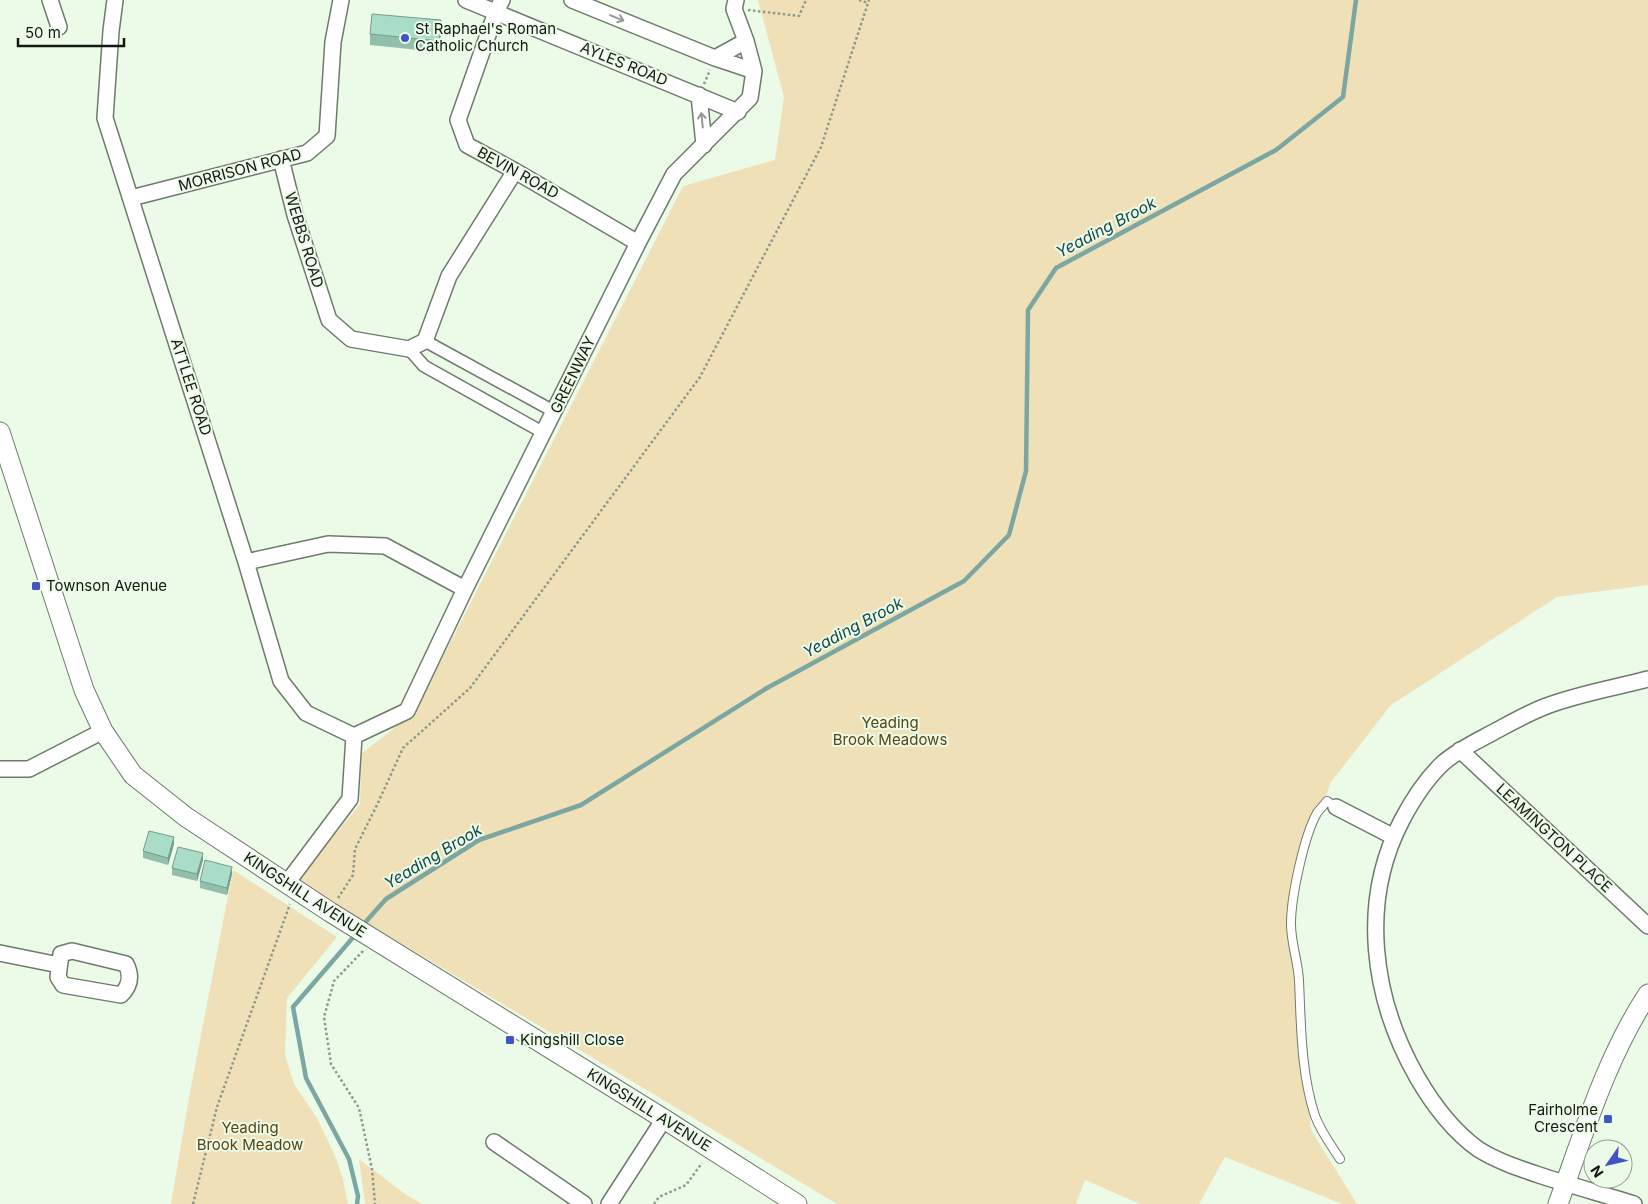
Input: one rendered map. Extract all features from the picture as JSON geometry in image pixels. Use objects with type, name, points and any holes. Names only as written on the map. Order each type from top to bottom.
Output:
[{"type":"street","points":[[50,0],[59,27]]},
{"type":"street","name":"ATTLEE ROAD","points":[[115,0],[105,118],[246,562],[281,681],[306,713],[354,736]]},
{"type":"street","name":"MORRISON ROAD","points":[[131,198],[307,153],[327,136],[333,42],[341,0]]},
{"type":"street","name":"AYLES ROAD","points":[[466,0],[499,6],[738,112]]},
{"type":"street","points":[[572,0],[715,58],[754,71]]},
{"type":"street","name":"GREENWAY","points":[[354,736],[408,711],[465,589],[674,174],[750,98],[754,71],[735,4]]},
{"type":"street","name":"BEVIN ROAD","points":[[499,6],[458,120],[467,145],[638,243]]},
{"type":"street","points":[[715,58],[746,41]]},
{"type":"street","points":[[699,95],[704,145]]},
{"type":"street","name":"WEBBS ROAD","points":[[282,159],[295,216],[329,320],[351,339],[409,348]]},
{"type":"street","points":[[515,171],[449,276],[425,341],[409,348],[424,366],[544,433]]},
{"type":"street","points":[[425,341],[554,412]]},
{"type":"street","name":"KINGSHILL AVENUE","points":[[0,432],[84,690],[103,732],[133,775],[186,817],[336,916],[664,1119],[797,1204]]},
{"type":"street","points":[[246,562],[328,544],[384,546],[465,589]]},
{"type":"street","points":[[1634,1204],[1495,1159],[1473,1145],[1455,1128],[1431,1100],[1408,1061],[1389,1017],[1382,991],[1376,951],[1375,910],[1382,871],[1394,837],[1407,810],[1422,786],[1444,762],[1460,750],[1544,707],[1571,698],[1648,679]]},
{"type":"street","points":[[0,769],[29,769],[103,732]]},
{"type":"street","points":[[292,887],[350,800],[354,736]]},
{"type":"street","name":"LEAMINGTON PLACE","points":[[1460,750],[1648,926]]},
{"type":"street","points":[[1336,807],[1394,837]]},
{"type":"street","points":[[72,950],[126,964],[130,972],[128,989],[121,995],[63,985],[58,977],[59,965],[61,954],[72,950]]},
{"type":"street","points":[[0,953],[59,965]]},
{"type":"street","points":[[1558,1204],[1618,1045],[1648,994]]},
{"type":"street","points":[[609,1204],[664,1119]]},
{"type":"street","points":[[494,1142],[584,1204]]},
{"type":"lane","points":[[1336,807],[1327,801],[1318,812],[1310,829],[1292,904],[1291,925],[1299,978],[1304,1068],[1308,1090],[1316,1117],[1326,1138],[1340,1159]]},
{"type":"path","points":[[735,4],[799,16],[806,0]]},
{"type":"path","points":[[336,916],[353,875],[355,849],[403,748],[470,688],[700,377],[821,147],[869,2],[858,0]]},
{"type":"path","points":[[699,95],[715,58]]},
{"type":"path","points":[[193,1204],[217,1108],[291,901],[292,887]]},
{"type":"path","points":[[375,940],[334,981],[324,1017],[332,1064],[359,1108],[372,1169],[375,1204]]},
{"type":"path","points":[[654,1204],[659,1197],[686,1185],[712,1150]]},
{"type":"green space","name":"Yeading Brook Meadows","points":[[758,0],[1648,0],[1648,585],[1557,597],[1391,705],[1331,782],[1292,891],[1311,1130],[1357,1204],[1342,1204],[1225,1157],[1199,1204],[1140,1204],[1085,1180],[1076,1204],[837,1204],[297,881],[360,804],[362,753],[415,712],[683,186],[775,160],[784,97]]},
{"type":"green space","name":"Yeading Brook Meadow","points":[[233,870],[337,937],[287,998],[285,1055],[294,1084],[317,1118],[336,1158],[348,1204],[171,1204],[190,1092]]},
{"type":"green space","points":[[359,1159],[405,1194],[422,1204],[365,1204]]},
{"type":"building","points":[[372,14],[441,20],[439,41],[370,34]]},
{"type":"building","points":[[149,831],[174,837],[168,858],[143,851]]},
{"type":"building","points":[[178,847],[203,853],[197,874],[172,868]]},
{"type":"building","points":[[205,860],[232,867],[227,888],[200,881]]},
{"type":"waterway","name":"Yeading Brook","points":[[362,926],[386,899],[479,840],[581,805],[767,688],[964,581],[1009,535],[1026,471],[1028,310],[1056,268],[1276,150],[1343,97],[1356,0]]},
{"type":"waterway","name":"Yeading Brook","points":[[356,934],[293,1007],[306,1078],[349,1159],[358,1196],[357,1204]]},
{"type":"place","name":"St Raphael's Roman Catholic Church","points":[[405,38]]},
{"type":"place","name":"Townson Avenue","points":[[36,586]]},
{"type":"place","name":"Kingshill Close","points":[[510,1040]]},
{"type":"place","name":"Fairholme Crescent","points":[[1608,1119]]}]
